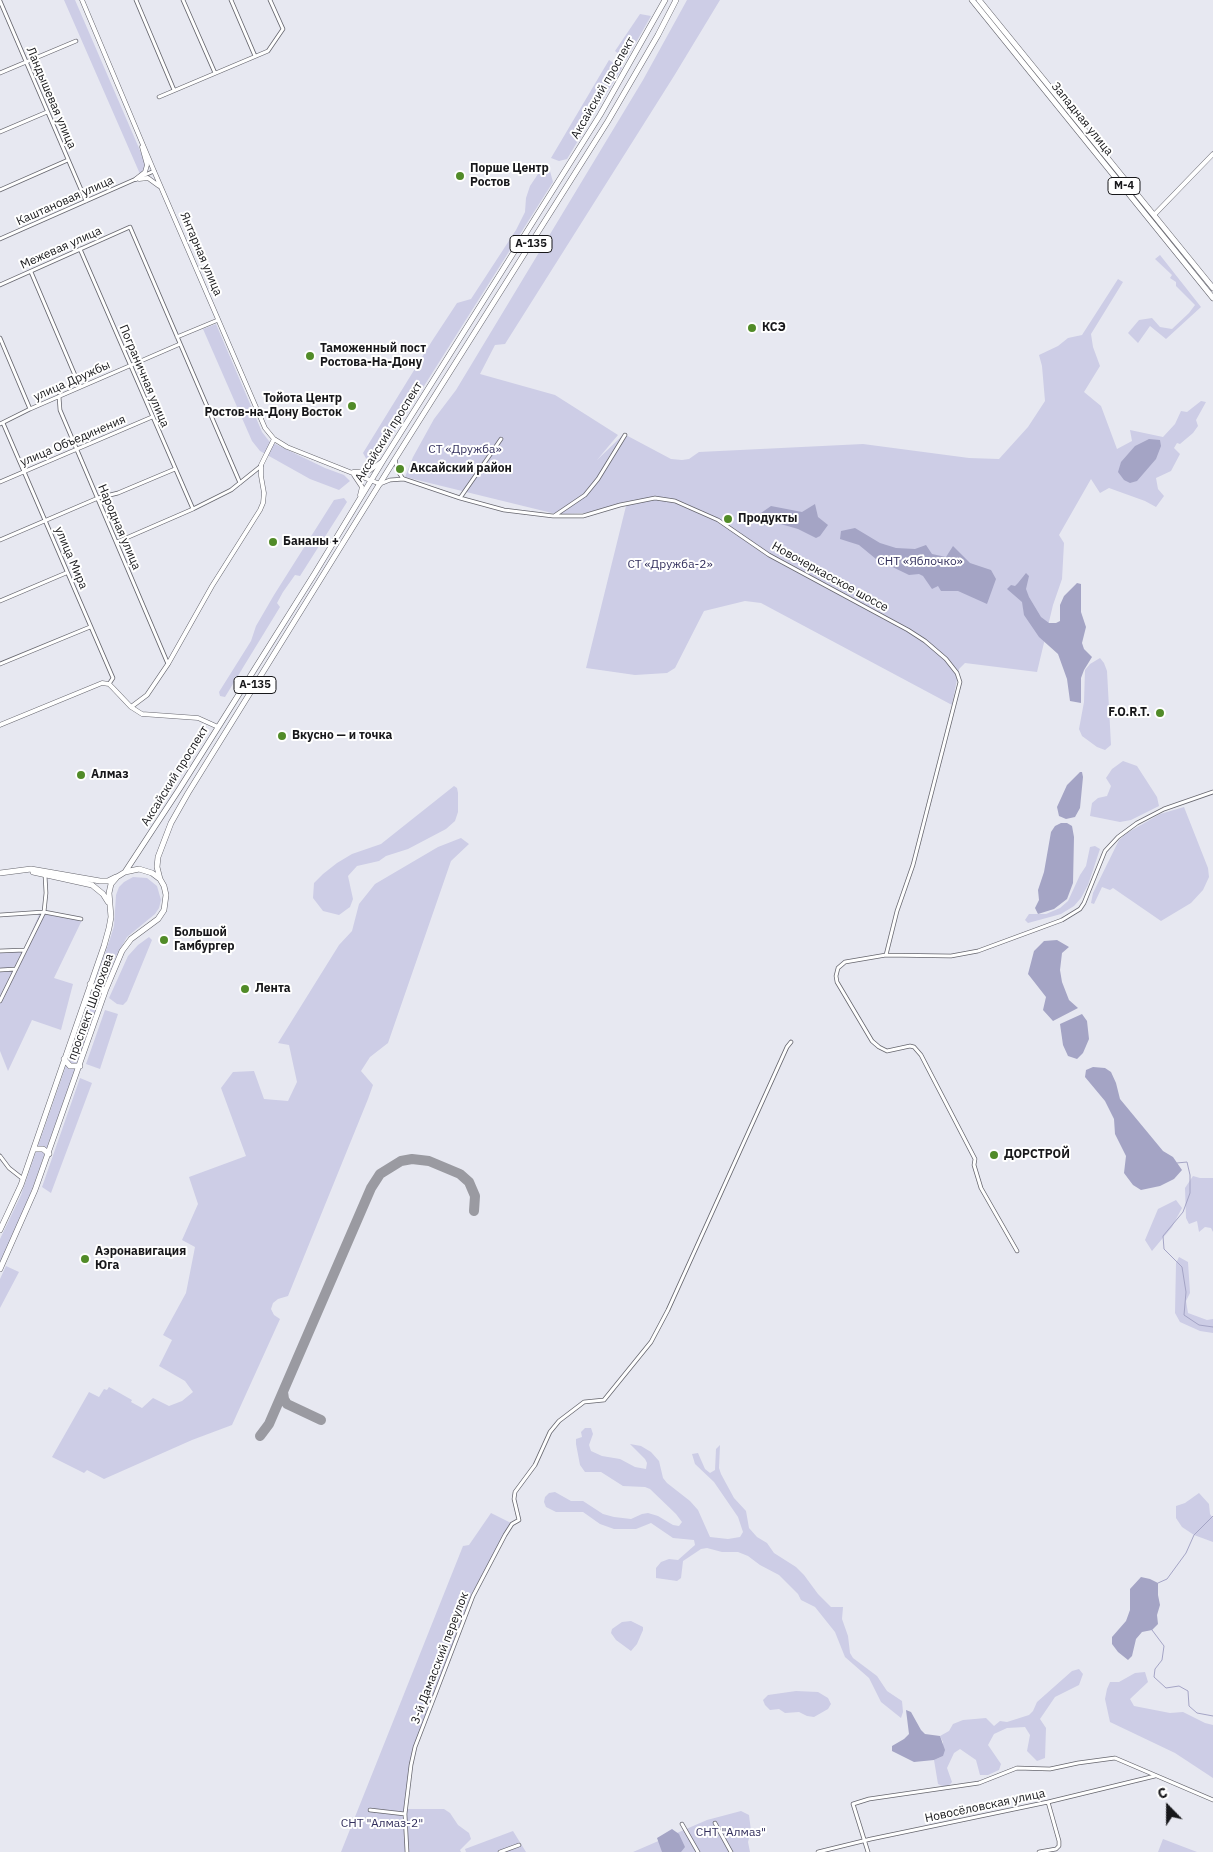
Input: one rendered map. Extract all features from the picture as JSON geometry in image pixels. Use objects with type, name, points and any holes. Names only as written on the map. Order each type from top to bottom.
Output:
[{"type":"main road","name":"Аксайский проспект","points":[[125,872],[315,574],[370,481],[600,115],[665,0]]},
{"type":"main road","name":"Аксайский проспект","points":[[160,879],[157,867],[158,857],[171,823],[395,459],[608,121],[676,0]]},
{"type":"main road","name":"Западная улица","points":[[972,0],[1213,298]]},
{"type":"main road","name":"Западная улица","points":[[979,0],[1213,288]]},
{"type":"main road","points":[[360,517],[360,510],[374,487],[370,481]]},
{"type":"main road","points":[[0,873],[16,870],[45,870],[108,881],[125,872],[140,869],[152,873],[160,879]]},
{"type":"main road","points":[[16,870],[45,874],[95,886],[103,894],[108,904]]},
{"type":"main road","name":"проспект Шолохова","points":[[0,1230],[34,1149],[109,928],[111,917],[108,893],[117,877]]},
{"type":"main road","name":"проспект Шолохова","points":[[0,1269],[49,1154],[106,989],[122,951],[131,939],[158,919],[164,910],[166,895],[160,879]]},
{"type":"main road","points":[[90,984],[97,991],[106,989]]},
{"type":"main road","points":[[64,1059],[70,1066],[80,1066]]},
{"type":"main road","points":[[34,1149],[43,1149],[49,1154]]},
{"type":"street","name":"Янтарная улица","points":[[82,0],[161,189],[265,428],[274,439],[292,449],[380,484]]},
{"type":"street","points":[[136,0],[174,90]]},
{"type":"street","points":[[184,0],[215,73]]},
{"type":"street","points":[[231,0],[255,56]]},
{"type":"street","points":[[159,97],[268,51],[282,30],[270,0]]},
{"type":"street","points":[[660,10],[661,0]]},
{"type":"street","name":"Ландышевая улица","points":[[0,1],[86,201]]},
{"type":"street","points":[[0,73],[76,41]]},
{"type":"street","points":[[0,132],[47,112]]},
{"type":"street","points":[[136,179],[145,172],[147,165],[140,137]]},
{"type":"street","points":[[1154,215],[1213,154]]},
{"type":"street","points":[[0,190],[68,160]]},
{"type":"street","name":"Каштановая улица","points":[[0,239],[154,171]]},
{"type":"street","points":[[136,179],[148,178],[161,189]]},
{"type":"street","name":"Межевая улица","points":[[0,285],[130,227],[177,337]]},
{"type":"street","name":"Пограничная улица","points":[[80,249],[192,510]]},
{"type":"street","points":[[31,272],[80,387]]},
{"type":"street","points":[[218,320],[177,337],[240,483]]},
{"type":"street","points":[[0,338],[2,348],[30,409]]},
{"type":"street","name":"улица Дружбы","points":[[2,423],[59,396],[180,344]]},
{"type":"street","name":"Народная улица","points":[[59,396],[60,410],[168,664]]},
{"type":"street","name":"улица Объединения","points":[[0,482],[152,417]]},
{"type":"street","name":"улица Мира","points":[[2,423],[112,678],[109,684]]},
{"type":"street","points":[[553,516],[585,495],[598,479],[625,435]]},
{"type":"street","points":[[117,542],[192,510],[231,490],[261,465],[274,439]]},
{"type":"street","points":[[460,498],[501,439]]},
{"type":"street","name":"Янтарная улица","points":[[348,471],[370,471],[384,459]]},
{"type":"street","points":[[395,459],[398,471],[404,479]]},
{"type":"street","points":[[131,707],[147,695],[168,664],[212,586],[260,510],[264,493],[261,465]]},
{"type":"street","points":[[0,540],[98,498],[118,493],[175,468]]},
{"type":"street","points":[[348,471],[361,484],[362,490],[359,499]]},
{"type":"street","points":[[380,484],[390,480],[404,479]]},
{"type":"street","name":"Новочеркасское шоссе","points":[[404,479],[460,498],[504,510],[553,516],[584,516],[620,505],[655,498],[687,506],[718,520],[769,555],[908,630],[925,641],[952,666],[960,682],[956,704],[913,866],[897,911],[886,955]]},
{"type":"street","points":[[0,601],[66,573]]},
{"type":"street","points":[[0,664],[90,627]]},
{"type":"street","points":[[0,725],[94,686],[109,684],[131,707],[142,714],[198,718],[218,727]]},
{"type":"street","points":[[1017,1251],[981,1188],[974,1165],[975,1158],[921,1054],[914,1047],[910,1046],[887,1051],[879,1047],[872,1040],[837,982],[836,972],[841,964],[852,960],[886,955],[951,956],[978,952],[1062,920],[1080,908],[1084,903],[1105,851],[1111,842],[1151,815],[1213,792]]},
{"type":"street","points":[[0,1001],[44,912],[45,874]]},
{"type":"street","points":[[0,915],[44,912],[81,919]]},
{"type":"street","points":[[0,951],[25,950]]},
{"type":"street","points":[[0,970],[16,969]]},
{"type":"street","name":"3-й Дамасский переулок","points":[[407,1852],[405,1814],[411,1765],[416,1747],[470,1604],[505,1535],[512,1524],[519,1520],[514,1499],[515,1492],[535,1466],[550,1432],[559,1421],[584,1402],[604,1400],[651,1342],[668,1310],[787,1047],[791,1042]]},
{"type":"street","points":[[0,1156],[9,1168],[23,1179]]},
{"type":"street","points":[[868,1852],[852,1804],[869,1799],[979,1783],[1016,1768],[1050,1769],[1078,1762],[1115,1758],[1213,1800]]},
{"type":"street","name":"Новосёловская улица","points":[[818,1852],[864,1840],[1048,1802],[1156,1776]]},
{"type":"street","points":[[1039,1852],[1056,1849],[1059,1846],[1048,1802]]},
{"type":"street","points":[[370,1810],[405,1814]]},
{"type":"street","points":[[715,1823],[731,1852]]},
{"type":"street","points":[[682,1824],[698,1852]]},
{"type":"street","points":[[500,1852],[519,1845]]},
{"type":"green space","points":[[64,0],[75,0],[148,169],[145,172],[140,174]]},
{"type":"green space","points":[[687,0],[720,0],[505,344],[495,345],[480,374],[555,395],[618,435],[597,460],[624,434],[671,459],[682,460],[689,459],[699,452],[863,444],[969,458],[999,459],[1028,427],[1045,401],[1042,366],[1039,355],[1058,346],[1068,338],[1082,335],[1118,279],[1123,282],[1091,334],[1093,347],[1100,366],[1084,392],[1101,406],[1117,449],[1132,441],[1130,430],[1163,437],[1175,424],[1181,411],[1187,412],[1201,401],[1206,402],[1196,420],[1198,426],[1193,433],[1180,444],[1177,443],[1174,448],[1180,454],[1171,471],[1156,478],[1158,489],[1164,496],[1156,507],[1109,488],[1100,493],[1091,479],[1059,535],[1064,543],[1062,579],[1053,605],[1037,672],[965,663],[959,669],[952,705],[761,603],[745,601],[704,611],[675,668],[667,673],[635,675],[586,668],[626,506],[620,505],[584,513],[556,514],[405,477],[413,457],[434,419],[456,390],[643,80]]},
{"type":"green space","points":[[640,14],[651,16],[626,60],[615,51]]},
{"type":"green space","points":[[609,60],[622,68],[567,159],[559,161],[551,158]]},
{"type":"green space","points":[[544,165],[550,171],[553,182],[376,462],[368,462],[363,453],[432,341],[457,303],[471,299],[516,230],[525,212],[526,198],[530,186]]},
{"type":"green space","points":[[1160,255],[1201,307],[1166,339],[1150,326],[1138,343],[1128,333],[1139,320],[1152,318],[1160,327],[1172,329],[1195,305],[1176,286],[1176,282],[1170,278],[1172,275],[1155,259]]},
{"type":"green space","points":[[216,324],[262,432],[269,441],[344,475],[350,481],[339,490],[310,479],[260,451],[252,441],[203,329]]},
{"type":"green space","points":[[344,498],[347,502],[300,576],[295,575],[283,592],[277,603],[280,607],[225,697],[220,696],[219,692],[251,641],[256,626],[274,595],[334,500]]},
{"type":"green space","points":[[1100,658],[1107,671],[1111,745],[1105,750],[1097,747],[1082,736],[1079,729],[1084,702],[1085,670],[1090,664]]},
{"type":"green space","points":[[1123,761],[1137,766],[1157,797],[1159,806],[1131,820],[1120,822],[1090,816],[1092,803],[1098,798],[1107,796],[1111,786],[1106,778],[1112,769]]},
{"type":"green space","points":[[454,786],[457,788],[458,793],[458,812],[455,821],[446,829],[408,849],[386,856],[379,861],[357,866],[348,876],[353,899],[350,907],[339,915],[323,911],[313,898],[314,883],[323,874],[352,854],[381,844]]},
{"type":"green space","points":[[1184,807],[1208,868],[1209,877],[1203,890],[1191,903],[1161,921],[1113,888],[1110,890],[1102,887],[1094,904],[1091,903],[1093,893],[1119,840],[1127,833],[1160,814]]},
{"type":"green space","points":[[461,838],[469,844],[451,861],[388,1043],[370,1057],[361,1071],[373,1085],[368,1099],[288,1296],[278,1299],[273,1303],[271,1309],[274,1315],[280,1319],[232,1425],[192,1440],[104,1479],[87,1470],[84,1473],[52,1457],[89,1392],[99,1397],[104,1389],[107,1390],[109,1387],[142,1408],[153,1398],[169,1406],[182,1401],[193,1392],[185,1381],[159,1366],[172,1340],[163,1335],[186,1293],[195,1247],[182,1240],[198,1204],[189,1177],[246,1156],[221,1088],[233,1072],[254,1071],[264,1099],[288,1101],[297,1082],[289,1045],[278,1043],[339,945],[352,931],[359,904],[375,884],[438,847]]},
{"type":"green space","points":[[1095,846],[1100,849],[1088,885],[1081,898],[1074,906],[1061,914],[1028,923],[1025,920],[1029,914],[1046,914],[1060,908],[1068,901],[1086,866],[1090,847]]},
{"type":"green space","points":[[133,877],[147,878],[157,886],[161,900],[159,908],[155,914],[127,937],[114,960],[29,1198],[0,1265],[0,1239],[21,1195],[110,939],[114,926],[116,895],[119,887]]},
{"type":"green space","points":[[41,910],[83,918],[54,978],[73,984],[61,1030],[32,1020],[8,1071],[0,1051],[0,951],[24,949]]},
{"type":"green space","points":[[149,937],[152,940],[127,1001],[123,1005],[117,1004],[109,998],[128,956]]},
{"type":"green space","points":[[105,1010],[118,1014],[100,1069],[86,1064]]},
{"type":"green space","points":[[80,1078],[92,1083],[51,1193],[42,1187]]},
{"type":"green space","points":[[1193,1176],[1213,1178],[1213,1232],[1211,1228],[1205,1227],[1199,1232],[1197,1221],[1189,1224],[1186,1218],[1185,1188]]},
{"type":"green space","points":[[1176,1200],[1182,1208],[1172,1227],[1152,1251],[1145,1240],[1158,1209]]},
{"type":"green space","points":[[1179,1257],[1188,1262],[1190,1293],[1186,1301],[1188,1313],[1207,1320],[1213,1319],[1213,1333],[1200,1331],[1180,1322],[1175,1313],[1176,1263]]},
{"type":"green space","points":[[6,1266],[19,1272],[0,1308],[0,1279]]},
{"type":"green space","points":[[585,1428],[591,1428],[593,1434],[589,1445],[591,1451],[602,1456],[620,1459],[635,1467],[646,1469],[647,1463],[645,1459],[630,1444],[641,1446],[651,1452],[659,1461],[663,1478],[667,1483],[690,1501],[698,1510],[710,1537],[728,1539],[740,1537],[743,1532],[738,1517],[714,1482],[695,1464],[692,1454],[698,1453],[705,1469],[710,1473],[715,1470],[716,1449],[720,1445],[719,1468],[721,1474],[734,1498],[746,1511],[749,1528],[757,1537],[767,1543],[774,1553],[796,1567],[831,1607],[843,1607],[842,1619],[848,1636],[850,1653],[853,1658],[877,1676],[887,1691],[902,1701],[903,1712],[901,1718],[881,1702],[869,1678],[845,1657],[835,1632],[815,1607],[801,1600],[798,1594],[779,1575],[748,1556],[738,1552],[701,1549],[683,1561],[681,1578],[677,1581],[656,1578],[656,1568],[661,1562],[669,1559],[678,1560],[695,1545],[694,1540],[673,1538],[651,1523],[636,1529],[614,1529],[600,1524],[583,1512],[556,1512],[546,1507],[545,1497],[549,1493],[555,1492],[571,1501],[583,1501],[603,1514],[614,1517],[631,1519],[648,1513],[658,1516],[673,1525],[679,1526],[682,1522],[650,1489],[623,1486],[601,1472],[585,1472],[580,1465],[576,1439],[582,1437],[581,1432]]},
{"type":"green space","points":[[1199,1493],[1209,1504],[1210,1514],[1213,1518],[1213,1542],[1194,1535],[1182,1527],[1176,1518],[1176,1506],[1185,1503]]},
{"type":"green space","name":"СНТ \"Алмаз-2\"","points":[[491,1513],[511,1523],[470,1597],[417,1742],[411,1769],[407,1809],[444,1809],[450,1813],[458,1825],[469,1833],[471,1839],[460,1850],[461,1852],[341,1852],[463,1546],[469,1545]]},
{"type":"green space","points":[[631,1621],[643,1627],[643,1630],[637,1644],[631,1651],[616,1640],[611,1633],[612,1629],[622,1622]]},
{"type":"green space","points":[[1079,1669],[1083,1674],[1079,1685],[1055,1697],[1040,1719],[1046,1728],[1045,1758],[1037,1761],[1027,1751],[1030,1735],[1025,1727],[1007,1728],[994,1734],[988,1745],[1001,1764],[999,1770],[988,1775],[980,1775],[976,1760],[960,1749],[954,1753],[947,1768],[952,1782],[947,1788],[938,1784],[934,1760],[943,1756],[943,1742],[940,1736],[949,1731],[953,1724],[963,1720],[986,1718],[994,1726],[1000,1721],[1007,1722],[1029,1715],[1037,1702],[1072,1671]]},
{"type":"green space","points":[[1145,1672],[1148,1682],[1130,1699],[1134,1706],[1170,1713],[1183,1712],[1213,1725],[1213,1778],[1175,1753],[1110,1722],[1105,1699],[1110,1682],[1119,1682],[1135,1673]]},
{"type":"green space","points":[[796,1691],[818,1692],[828,1698],[831,1704],[828,1709],[814,1717],[799,1712],[785,1713],[779,1709],[770,1710],[763,1700],[768,1695]]},
{"type":"green space","name":"СНТ \"Алмаз\"","points":[[741,1811],[749,1815],[751,1831],[748,1842],[750,1852],[633,1852],[707,1820]]},
{"type":"green space","points":[[513,1831],[526,1852],[466,1852],[465,1849]]},
{"type":"green space","points":[[1163,1839],[1197,1852],[1158,1852]]},
{"type":"shaded area","points":[[1149,439],[1160,440],[1161,446],[1156,459],[1137,481],[1130,483],[1124,480],[1118,472],[1121,462],[1135,446]]},
{"type":"shaded area","points":[[815,504],[818,517],[828,525],[820,536],[816,538],[798,529],[777,523],[765,526],[761,513],[771,506],[802,512]]},
{"type":"shaded area","points":[[855,528],[880,543],[896,548],[915,549],[926,545],[932,554],[946,557],[953,546],[970,563],[991,570],[996,579],[987,604],[958,591],[941,591],[938,586],[932,589],[923,576],[919,574],[909,575],[876,559],[859,545],[840,539],[841,531]]},
{"type":"shaded area","points":[[1026,573],[1029,576],[1026,589],[1029,597],[1041,617],[1049,623],[1060,621],[1060,605],[1064,596],[1077,583],[1081,584],[1081,612],[1086,627],[1082,643],[1084,649],[1092,657],[1081,678],[1081,703],[1070,701],[1067,679],[1058,654],[1039,637],[1024,615],[1022,602],[1007,589],[1011,585],[1015,586]]},
{"type":"shaded area","points":[[1082,772],[1083,777],[1080,808],[1075,817],[1066,819],[1059,816],[1057,807],[1067,785]]},
{"type":"shaded area","points":[[1067,823],[1072,826],[1074,837],[1073,883],[1067,899],[1054,909],[1038,914],[1035,908],[1039,900],[1038,890],[1044,872],[1051,832],[1055,826]]},
{"type":"shaded area","points":[[1057,940],[1069,947],[1062,953],[1060,970],[1062,982],[1069,1000],[1078,1008],[1053,1021],[1043,1010],[1046,997],[1028,974],[1034,951],[1044,941]]},
{"type":"shaded area","points":[[1082,1014],[1087,1021],[1089,1039],[1083,1053],[1077,1059],[1068,1056],[1063,1045],[1060,1024]]},
{"type":"shaded area","points":[[1093,1067],[1105,1068],[1111,1072],[1120,1099],[1163,1151],[1173,1157],[1182,1170],[1174,1179],[1160,1186],[1141,1190],[1133,1185],[1124,1173],[1126,1156],[1115,1134],[1114,1119],[1105,1101],[1085,1077],[1086,1070]]},
{"type":"shaded area","points":[[1141,1577],[1158,1583],[1160,1605],[1157,1615],[1158,1624],[1152,1630],[1142,1632],[1136,1639],[1132,1656],[1128,1660],[1112,1644],[1112,1637],[1126,1621],[1130,1610],[1130,1589]]},
{"type":"shaded area","points":[[906,1710],[911,1712],[925,1734],[940,1736],[945,1750],[943,1756],[934,1760],[914,1762],[892,1751],[892,1746],[909,1734]]},
{"type":"shaded area","points":[[672,1829],[679,1834],[685,1847],[681,1852],[662,1852],[657,1838]]},
{"type":"waterway","points":[[1177,1163],[1187,1162],[1190,1175],[1190,1193],[1183,1212],[1163,1236],[1164,1249],[1182,1267],[1186,1292],[1184,1315],[1199,1325],[1213,1327]]},
{"type":"waterway","points":[[1158,1583],[1167,1579],[1186,1553],[1194,1535],[1213,1516]]},
{"type":"waterway","points":[[1152,1630],[1164,1646],[1162,1660],[1155,1669],[1154,1677],[1166,1688],[1179,1686],[1188,1691],[1189,1706],[1197,1713],[1213,1716]]},
{"type":"taxiway","points":[[260,1436],[269,1424],[371,1188],[380,1174],[401,1161],[412,1159],[429,1161],[460,1174],[469,1182],[475,1196],[474,1211]]},
{"type":"taxiway","points":[[283,1392],[287,1404],[321,1420]]},
{"type":"place","name":"Порше Центр Ростов","points":[[460,176]]},
{"type":"place","name":"КСЭ","points":[[752,328]]},
{"type":"place","name":"Таможенный пост Ростова-На-Дону","points":[[310,356]]},
{"type":"place","name":"Тойота Центр Ростов-на-Дону Восток","points":[[352,406]]},
{"type":"place","name":"Аксайский район","points":[[400,469]]},
{"type":"place","name":"Продукты","points":[[728,519]]},
{"type":"place","name":"Бананы +","points":[[273,542]]},
{"type":"place","name":"F.O.R.T.","points":[[1160,713]]},
{"type":"place","name":"Вкусно — и точка","points":[[282,736]]},
{"type":"place","name":"Алмаз","points":[[81,775]]},
{"type":"place","name":"Большой Гамбургер","points":[[164,940]]},
{"type":"place","name":"Лента","points":[[245,989]]},
{"type":"place","name":"ДОРСТРОЙ","points":[[994,1155]]},
{"type":"place","name":"Аэронавигация Юга","points":[[85,1259]]},
{"type":"park label","name":"СТ «Дружба»","points":[[465,450]]},
{"type":"park label","name":"СНТ «Яблочко»","points":[[920,562]]},
{"type":"park label","name":"СТ «Дружба-2»","points":[[670,565]]}]
